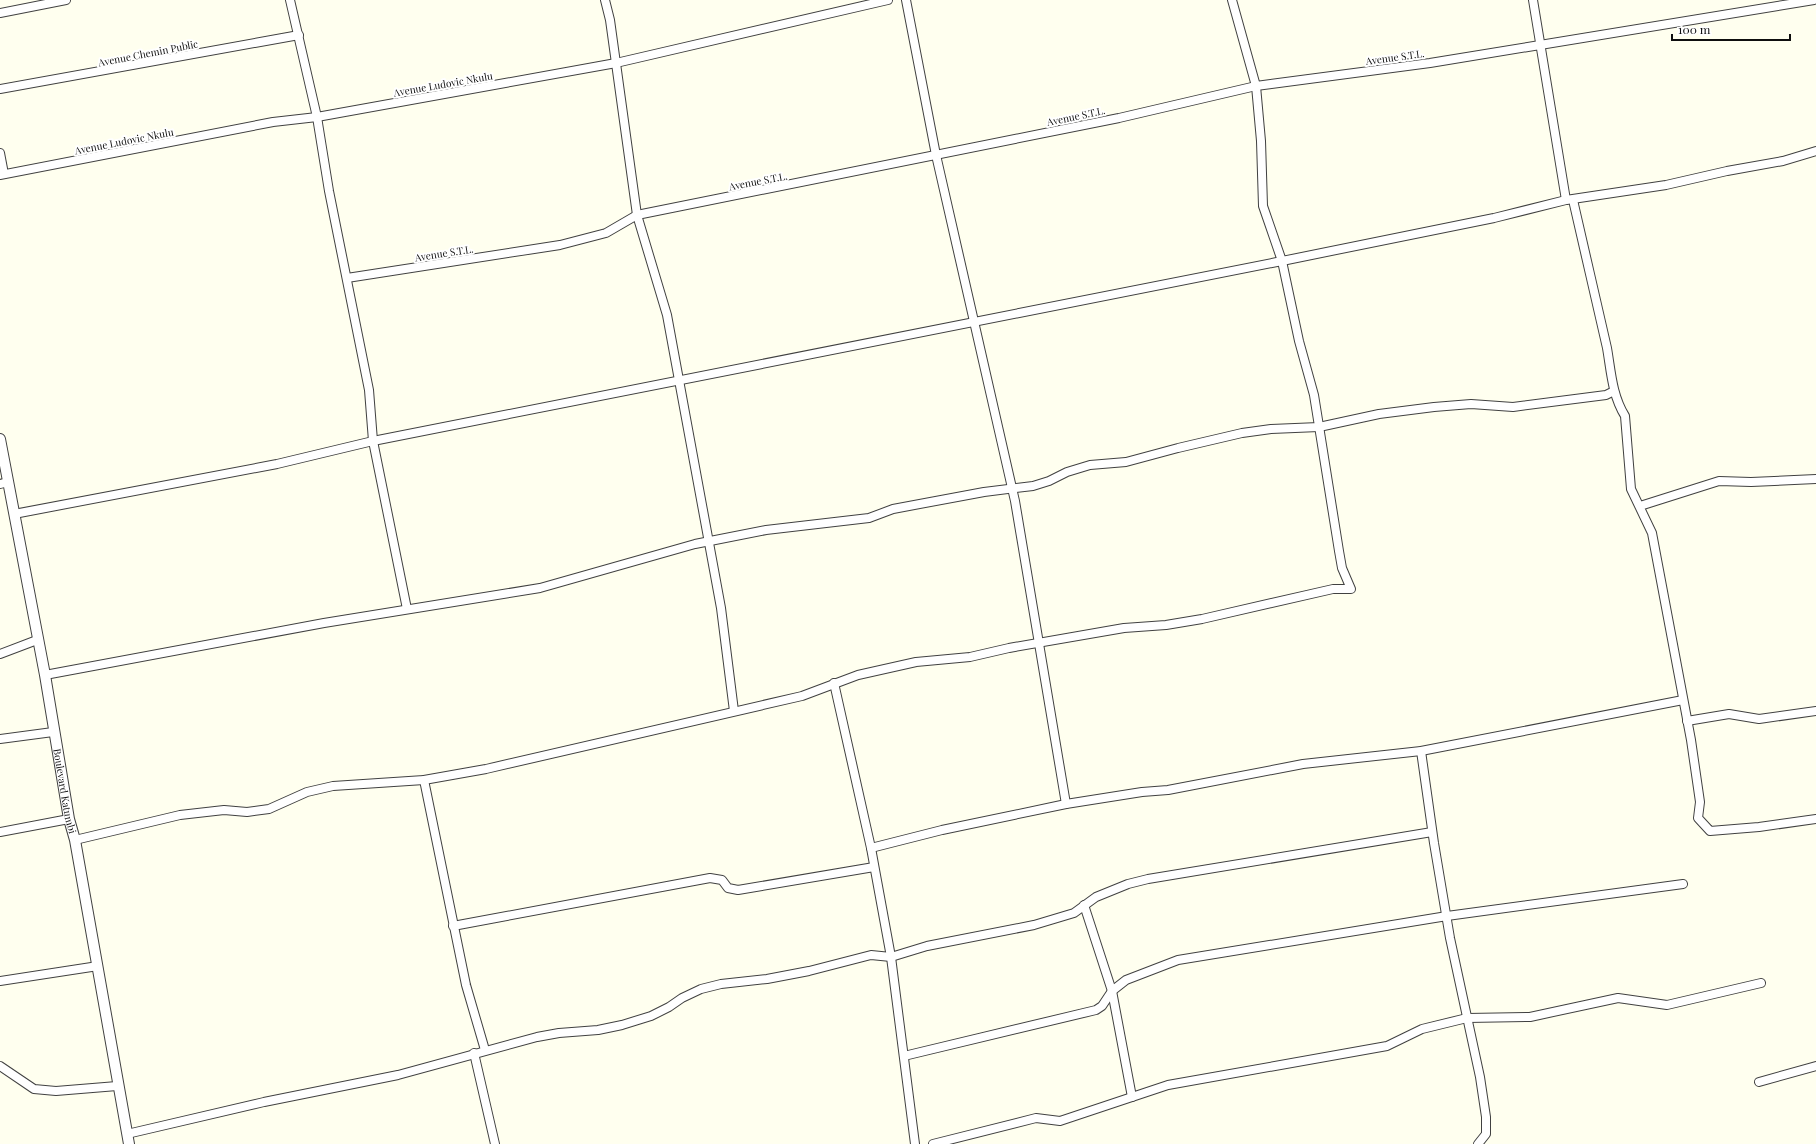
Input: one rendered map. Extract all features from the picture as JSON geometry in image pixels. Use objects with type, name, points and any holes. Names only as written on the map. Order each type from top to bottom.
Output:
[{"type":"street","points":[[0,13],[66,0]]},
{"type":"street","points":[[290,0],[317,117],[329,192],[369,390],[373,441],[407,609]]},
{"type":"street","points":[[605,0],[610,20],[636,215],[667,315],[721,608],[734,711]]},
{"type":"street","name":"Avenue Ludovic Nkulu","points":[[2,175],[273,122],[317,117],[616,63],[888,0]]},
{"type":"street","points":[[906,0],[936,155],[1012,488],[1066,804]]},
{"type":"street","points":[[75,840],[180,815],[224,810],[247,812],[269,809],[307,792],[333,786],[424,780],[486,769],[802,696],[858,675],[916,662],[970,657],[1124,628],[1166,625],[1202,619],[1333,589],[1351,589],[1341,562],[1314,394],[1300,341],[1282,261],[1263,206],[1261,141],[1256,86],[1232,0]]},
{"type":"street","points":[[1533,0],[1570,200],[1607,349],[1614,391],[1619,406],[1625,416],[1631,489],[1652,533],[1687,721],[1700,802],[1698,818],[1710,831],[1759,827],[1816,819]]},
{"type":"street","name":"Avenue S.T.L.","points":[[347,278],[560,245],[606,233],[636,215],[1119,118],[1256,86],[1430,63],[1542,45],[1561,40],[1814,0]]},
{"type":"street","name":"Avenue Chemin Public","points":[[0,89],[299,35]]},
{"type":"street","points":[[14,514],[277,464],[373,441],[1282,261],[1494,218],[1570,200],[1666,185],[1727,171],[1783,161],[1816,151]]},
{"type":"street","points":[[0,153],[2,175]]},
{"type":"street","points":[[45,675],[178,649],[407,609],[540,588],[592,574],[631,561],[709,542],[766,530],[869,518],[893,509],[1012,488],[1032,486],[1090,465],[1126,462],[1242,433],[1271,429],[1319,427],[1379,414],[1434,407],[1471,404],[1513,407],[1606,394],[1614,391]]},
{"type":"street","name":"Boulevard Katumbi","points":[[0,439],[4,483],[14,514],[37,640],[45,675],[53,732],[69,819],[75,840],[98,966],[117,1086],[129,1144]]},
{"type":"street","points":[[1640,506],[1719,481],[1751,482],[1816,479]]},
{"type":"street","points":[[0,654],[37,640]]},
{"type":"street","points":[[834,683],[871,848],[891,957],[915,1144]]},
{"type":"street","points":[[871,848],[942,830],[1066,804],[1142,792],[1168,790],[1303,764],[1421,750],[1683,700]]},
{"type":"street","points":[[1687,721],[1729,714],[1759,719],[1816,711]]},
{"type":"street","points":[[0,740],[53,732]]},
{"type":"street","points":[[1421,750],[1432,832],[1447,916],[1480,1077],[1486,1117],[1486,1134],[1478,1144]]},
{"type":"street","points":[[424,780],[466,985],[485,1050]]},
{"type":"street","points":[[0,832],[69,819]]},
{"type":"street","points":[[127,1134],[264,1102],[398,1075],[485,1050],[559,1033],[598,1030],[622,1025],[651,1016],[701,989],[721,984],[795,974],[871,955],[891,957],[927,946],[964,940],[1057,919],[1074,913],[1096,897],[1148,879],[1432,832]]},
{"type":"street","points":[[453,926],[710,878],[722,880],[728,888],[738,890],[874,867]]},
{"type":"street","points":[[904,1056],[1096,1010],[1102,1006],[1112,991],[1126,980],[1178,960],[1447,916],[1683,884]]},
{"type":"street","points":[[1084,905],[1112,991],[1132,1097]]},
{"type":"street","points":[[0,981],[98,966]]},
{"type":"street","points":[[932,1144],[1036,1118],[1060,1120],[1168,1085],[1387,1046],[1422,1029],[1467,1018],[1530,1017],[1618,998],[1667,1005],[1761,983]]},
{"type":"street","points":[[474,1054],[495,1144]]},
{"type":"street","points":[[0,1066],[34,1089],[56,1091],[117,1086]]},
{"type":"street","points":[[1759,1082],[1816,1066]]}]
